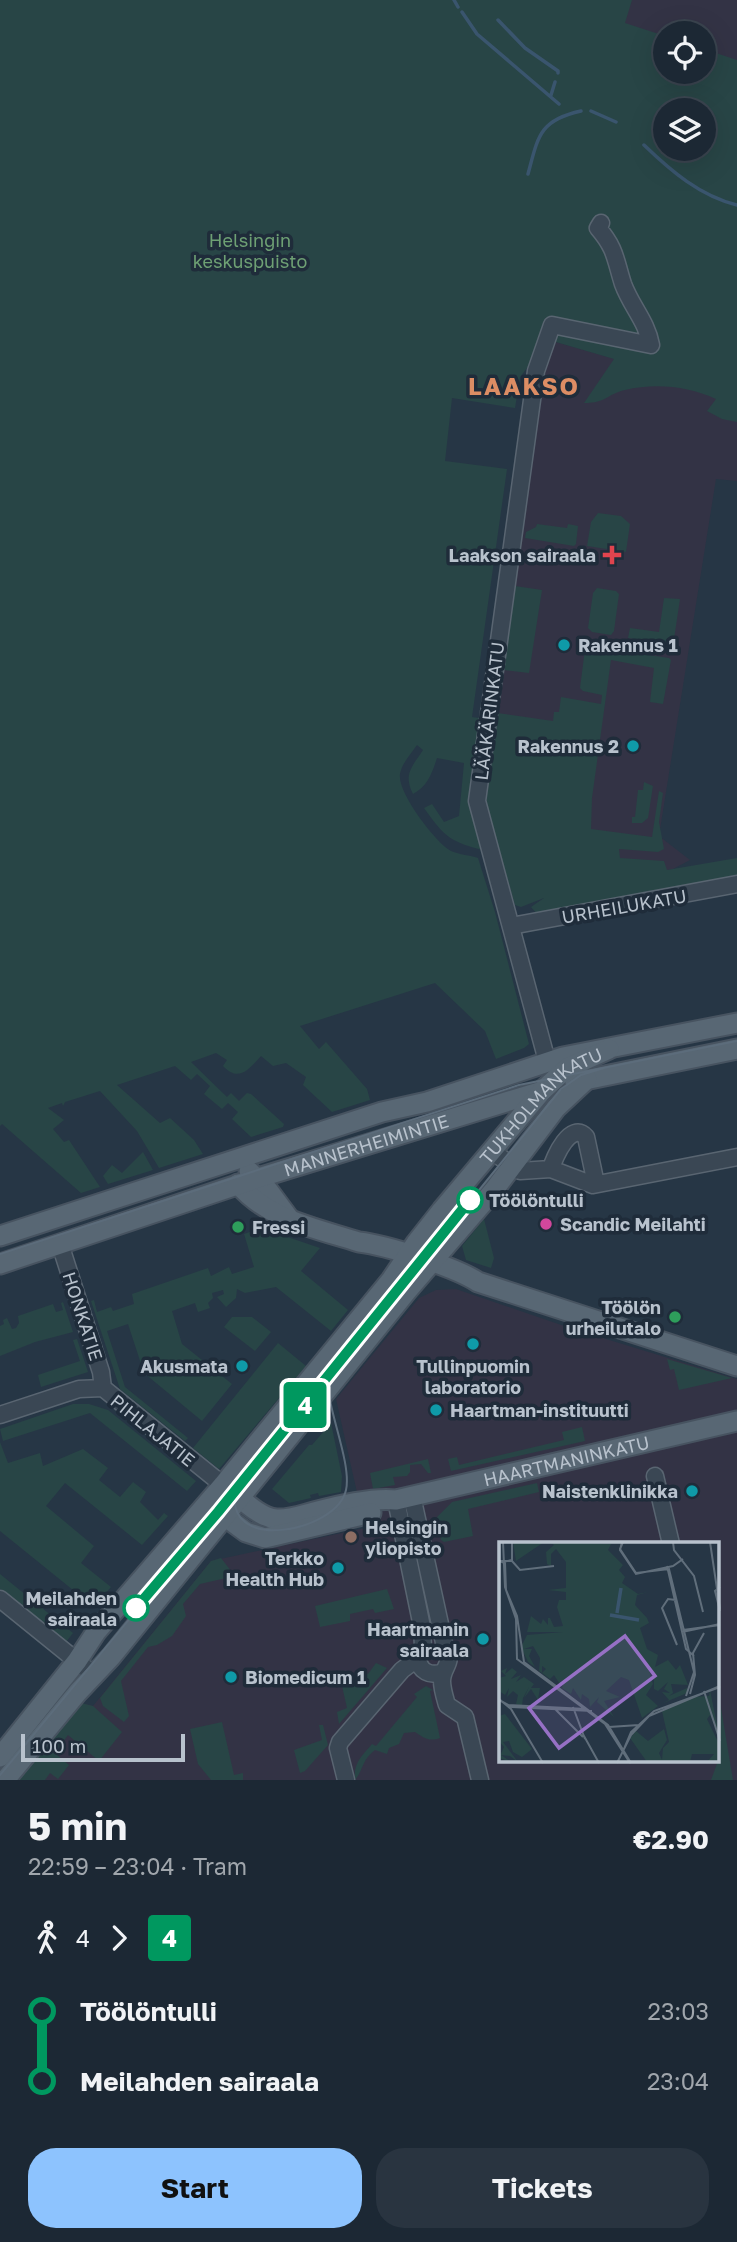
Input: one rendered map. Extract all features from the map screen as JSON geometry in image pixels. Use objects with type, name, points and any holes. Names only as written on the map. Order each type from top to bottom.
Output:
[{"type":"main road","name":"MANNERHEIMINTIE","points":[[0,1236],[383,1112],[427,1102],[547,1061],[737,1023]]},
{"type":"main road","name":"TUKHOLMANKATU","points":[[0,1756],[131,1589],[208,1504],[451,1199],[542,1091],[567,1068],[609,1049]]},
{"type":"main road","name":"MANNERHEIMINTIE","points":[[0,1264],[237,1184],[542,1091],[587,1079],[737,1049]]},
{"type":"main road","name":"TUKHOLMANKATU","points":[[5,1780],[111,1657],[512,1167],[563,1099],[587,1079]]},
{"type":"main road","points":[[229,1163],[242,1166],[258,1178],[288,1218]]},
{"type":"main road","points":[[237,1184],[269,1212],[359,1242],[368,1251],[428,1268],[465,1284],[478,1282],[737,1366]]},
{"type":"main road","name":"HAARTMANINKATU","points":[[223,1485],[265,1515],[276,1519],[289,1518],[383,1498],[404,1498],[737,1421]]},
{"type":"main road","name":"HAARTMANINKATU","points":[[208,1504],[246,1532],[259,1537],[272,1537],[386,1510],[404,1498]]},
{"type":"street","name":"LÄÄKÄRINKATU","points":[[547,1061],[477,802],[506,573],[536,371],[552,325],[651,345],[649,330],[623,284],[612,243],[598,228],[601,223]]},
{"type":"street","name":"URHEILUKATU","points":[[512,932],[737,884]]},
{"type":"street","points":[[551,1169],[558,1152],[571,1134],[578,1131],[586,1137],[596,1184]]},
{"type":"street","points":[[493,1152],[520,1171],[551,1169],[589,1184],[737,1157]]},
{"type":"street","name":"HONKATIE","points":[[60,1244],[101,1372],[103,1388]]},
{"type":"street","name":"PIHLAJATIE","points":[[0,1415],[79,1389],[103,1388],[223,1485]]},
{"type":"street","points":[[655,1476],[671,1542]]},
{"type":"street","points":[[404,1498],[450,1660],[443,1672],[442,1681],[447,1705],[465,1717],[480,1780]]},
{"type":"street","points":[[404,1498],[422,1627],[420,1666],[426,1672],[443,1672]]},
{"type":"street","points":[[0,1599],[94,1675]]},
{"type":"street","points":[[346,1780],[338,1748],[340,1742],[420,1653],[433,1643],[445,1647]]},
{"type":"shaded area","points":[[618,0],[737,0],[737,133],[716,118],[716,98],[692,98],[677,84],[716,84],[716,21],[653,21],[653,60],[617,25]]},
{"type":"shaded area","name":"Laakson sairaala","points":[[549,340],[737,394],[737,481],[716,479],[659,836],[690,860],[673,869],[582,888],[489,774]]},
{"type":"shaded area","points":[[456,1289],[570,1328],[737,1379],[737,1780],[18,1780],[81,1703],[93,1706],[211,1561],[365,1528],[336,1399],[419,1298],[436,1290]]},
{"type":"green space","name":"Helsingin keskuspuisto","points":[[0,0],[632,0],[625,23],[653,32],[653,84],[716,84],[716,53],[737,60],[737,422],[722,419],[707,411],[716,399],[671,387],[636,388],[619,392],[598,402],[584,403],[614,359],[549,340],[520,377],[515,408],[452,398],[445,461],[507,469],[472,717],[485,719],[479,749],[486,851],[464,845],[450,837],[424,808],[432,804],[444,822],[459,816],[464,763],[437,758],[426,783],[413,794],[409,776],[423,750],[417,745],[400,774],[404,792],[418,816],[444,846],[451,851],[478,858],[495,912],[529,1044],[496,1059],[485,1031],[435,983],[300,1026],[319,1049],[326,1042],[367,1089],[370,1100],[332,1112],[303,1085],[306,1077],[286,1063],[273,1066],[261,1056],[239,1074],[223,1066],[227,1060],[216,1053],[191,1062],[227,1097],[231,1093],[239,1101],[247,1093],[251,1094],[284,1124],[283,1127],[251,1137],[232,1119],[238,1112],[228,1103],[222,1109],[204,1094],[210,1086],[197,1074],[191,1080],[175,1066],[117,1085],[160,1123],[170,1118],[194,1140],[203,1154],[159,1168],[137,1131],[100,1091],[65,1102],[63,1106],[62,1103],[48,1108],[64,1120],[53,1129],[64,1142],[69,1140],[100,1187],[81,1193],[2,1124],[0,1126]]},
{"type":"green space","points":[[598,513],[621,516],[630,524],[626,552],[587,546],[591,522]]},
{"type":"green space","points":[[537,524],[567,528],[568,524],[578,526],[576,544],[574,546],[525,538],[526,532]]},
{"type":"green space","points":[[515,586],[542,590],[529,673],[503,670]]},
{"type":"green space","points":[[597,588],[616,591],[619,594],[614,631],[611,635],[592,632],[588,628],[593,593]]},
{"type":"green space","points":[[664,598],[680,599],[674,639],[667,644],[628,638],[630,628],[659,632]]},
{"type":"green space","points":[[588,646],[671,660],[663,704],[650,702],[654,668],[611,660],[592,798],[591,829],[652,837],[659,791],[663,793],[659,822],[664,849],[658,852],[619,849],[620,858],[664,861],[667,870],[737,858],[737,877],[538,915],[531,907],[544,898],[521,907],[515,905],[485,803],[497,713],[553,721],[554,712],[559,712],[561,697],[601,704],[602,695],[580,688],[585,649]]},
{"type":"green space","points":[[644,782],[653,786],[648,818],[642,823],[632,823],[638,790],[643,790]]},
{"type":"green space","points":[[143,1152],[153,1170],[108,1184],[103,1176],[112,1165],[122,1173]]},
{"type":"green space","points":[[484,1219],[494,1258],[491,1268],[466,1260],[462,1246]]},
{"type":"green space","points":[[261,1228],[320,1248],[301,1271],[348,1310],[331,1331],[276,1287],[245,1293],[237,1289],[236,1298],[226,1307],[217,1297],[224,1294],[223,1290],[212,1293],[213,1298],[208,1303],[210,1308],[198,1312],[195,1303],[172,1311],[182,1344],[232,1384],[202,1421],[144,1373],[128,1324],[107,1331],[125,1387],[188,1438],[185,1441],[120,1389],[91,1301],[94,1300],[97,1312],[111,1307],[113,1311],[134,1304],[132,1294],[208,1268],[211,1276],[229,1267],[232,1274],[254,1267],[244,1234]]},
{"type":"green space","points":[[63,1302],[73,1332],[35,1342],[0,1356],[0,1326],[4,1324],[3,1320],[7,1318],[12,1329],[16,1328],[19,1323],[18,1316],[53,1304],[56,1312],[63,1310]]},
{"type":"green space","points":[[232,1317],[252,1317],[271,1332],[255,1351],[224,1327]]},
{"type":"green space","points":[[77,1339],[88,1372],[41,1387],[38,1375],[80,1361],[73,1340]]},
{"type":"green space","points":[[278,1343],[306,1366],[219,1469],[193,1448]]},
{"type":"green space","points":[[667,1359],[732,1378],[679,1390],[674,1369],[670,1370]]},
{"type":"green space","points":[[73,1404],[89,1404],[108,1410],[196,1481],[187,1491],[90,1413],[3,1441],[0,1429]]},
{"type":"green space","points":[[331,1423],[342,1476],[341,1492],[319,1496],[318,1493],[310,1495],[311,1498],[289,1503],[272,1489]]},
{"type":"green space","points":[[582,1427],[585,1441],[451,1471],[448,1459],[457,1457],[459,1465],[564,1440],[562,1432]]},
{"type":"green space","points":[[0,1442],[8,1463],[40,1453],[43,1466],[83,1449],[108,1468],[99,1480],[120,1497],[133,1482],[146,1492],[140,1502],[158,1520],[164,1513],[168,1516],[142,1545],[65,1483],[46,1506],[94,1546],[81,1563],[111,1587],[94,1607],[0,1531]]},
{"type":"green space","points":[[428,1459],[431,1473],[421,1464],[410,1465],[407,1476],[393,1477],[395,1485],[373,1489],[370,1473]]},
{"type":"green space","points":[[537,1483],[539,1492],[468,1509],[473,1536],[444,1542],[441,1540],[437,1517],[452,1502]]},
{"type":"green space","points":[[221,1558],[235,1576],[200,1584],[183,1604],[186,1616],[172,1636],[148,1647],[121,1681],[129,1716],[124,1722],[103,1706],[100,1698],[211,1561]]},
{"type":"green space","points":[[0,1574],[73,1633],[66,1642],[0,1589]]},
{"type":"green space","points":[[387,1589],[394,1609],[375,1613],[373,1609],[350,1614],[350,1621],[320,1627],[315,1606]]},
{"type":"green space","points":[[376,1663],[387,1668],[339,1724],[337,1712],[347,1708],[342,1686],[336,1684],[335,1679],[343,1675],[346,1679],[354,1675],[357,1677],[368,1674]]},
{"type":"green space","points":[[426,1686],[433,1690],[430,1691],[440,1738],[424,1738],[415,1732],[404,1733],[399,1744],[389,1748],[387,1754],[375,1750],[370,1754],[355,1780],[355,1769],[362,1756],[372,1744],[376,1746],[417,1697],[414,1694]]},
{"type":"green space","points":[[720,1702],[733,1780],[711,1780],[718,1762],[720,1762]]},
{"type":"green space","points":[[81,1703],[93,1706],[122,1732],[99,1761],[68,1735],[55,1753],[69,1765],[58,1779],[50,1773],[45,1780],[18,1780]]},
{"type":"green space","points":[[222,1722],[234,1775],[243,1773],[243,1780],[211,1780],[198,1764],[190,1729]]},
{"type":"green space","points":[[319,1725],[323,1725],[328,1745],[305,1771],[300,1773],[294,1750],[322,1740]]},
{"type":"waterway","points":[[454,0],[458,7]]},
{"type":"waterway","points":[[462,12],[477,34],[559,104]]},
{"type":"waterway","points":[[498,20],[525,48],[558,73]]},
{"type":"waterway","points":[[551,95],[555,82]]},
{"type":"waterway","points":[[528,174],[542,132],[556,119],[581,111]]},
{"type":"waterway","points":[[591,111],[616,122]]},
{"type":"waterway","points":[[644,145],[698,189],[737,205]]},
{"type":"tram line","points":[[0,1254],[519,1085],[737,1041]]},
{"type":"tram line","points":[[0,1775],[218,1512],[561,1089],[581,1075],[604,1068]]},
{"type":"tram line","name":"4","points":[[136,1608],[218,1512],[470,1200]]},
{"type":"tram line","points":[[236,1488],[236,1509],[246,1522],[262,1529],[282,1530],[303,1525],[323,1517],[338,1505],[346,1490],[347,1481],[330,1400],[333,1373]]},
{"type":"place","name":"Laakson sairaala","points":[[612,555]]},
{"type":"place","name":"Rakennus 1","points":[[564,645]]},
{"type":"place","name":"Rakennus 2","points":[[633,746]]},
{"type":"place","name":"Töölöntulli","points":[[470,1200]]},
{"type":"place","name":"Scandic Meilahti","points":[[546,1224]]},
{"type":"place","name":"Fressi","points":[[238,1227]]},
{"type":"place","name":"Töölön urheilutalo","points":[[675,1317]]},
{"type":"place","name":"Tullinpuomin laboratorio","points":[[473,1344]]},
{"type":"place","name":"Akusmata","points":[[242,1366]]},
{"type":"place","name":"Haartman-instituutti","points":[[436,1410]]},
{"type":"place","name":"Naistenklinikka","points":[[692,1491]]},
{"type":"place","name":"Helsingin yliopisto","points":[[351,1537]]},
{"type":"place","name":"Terkko Health Hub","points":[[338,1568]]},
{"type":"place","name":"Meilahden sairaala","points":[[136,1608]]},
{"type":"place","name":"Haartmanin sairaala","points":[[483,1639]]},
{"type":"place","name":"Biomedicum 1","points":[[231,1677]]},
{"type":"district","name":"LAAKSO","points":[[524,385]]}]
